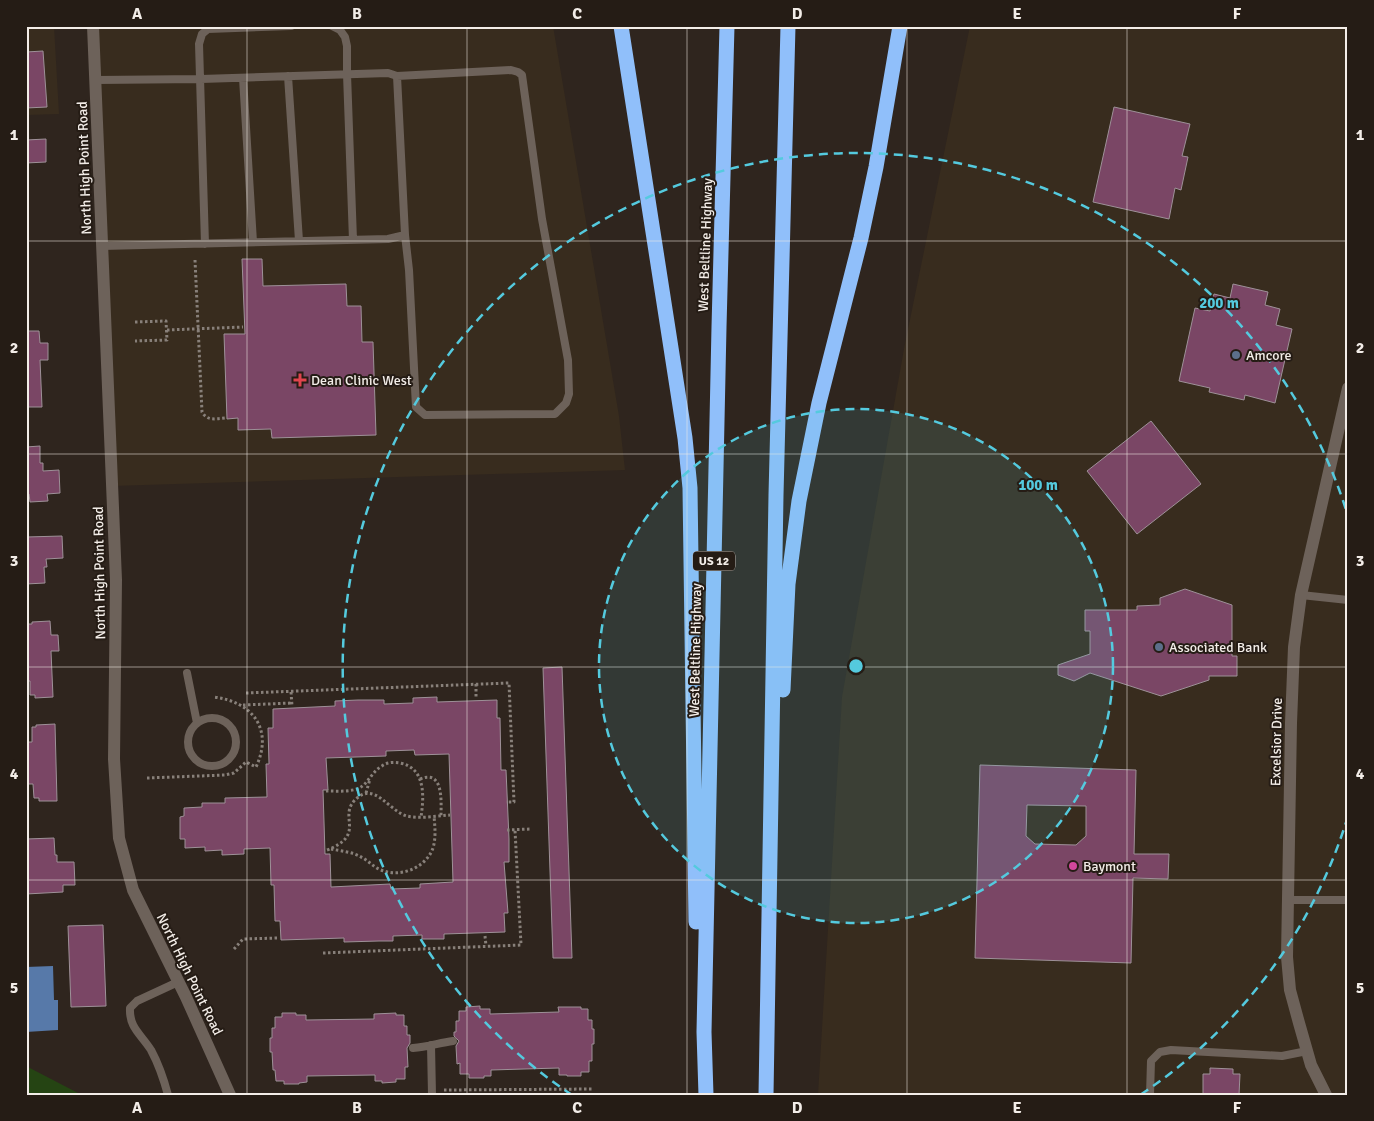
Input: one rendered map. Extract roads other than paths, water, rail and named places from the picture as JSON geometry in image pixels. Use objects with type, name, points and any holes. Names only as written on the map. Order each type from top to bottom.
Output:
[{"type":"highway","points":[[621,26],[685,438],[690,488],[696,948],[704,1032]]},
{"type":"highway","name":"West Beltline Highway","points":[[706,1095],[704,1032],[727,26]]},
{"type":"highway","points":[[766,1095],[776,495],[788,26]]},
{"type":"highway","points":[[771,854],[779,772],[788,584],[799,501],[819,403],[861,238],[876,167],[900,26]]},
{"type":"street","name":"North High Point Road","points":[[93,26],[116,580],[114,759],[119,838],[133,890],[230,1095]]},
{"type":"street","name":"Excelsior Drive","points":[[1326,1095],[1307,1051],[1290,990],[1287,956],[1291,714],[1294,647],[1300,595],[1348,388]]},
{"type":"lane","points":[[205,244],[199,44],[202,34],[208,29],[291,26]]},
{"type":"lane","points":[[332,26],[340,30],[345,37],[347,46],[353,240]]},
{"type":"lane","points":[[96,80],[244,78],[388,73],[397,76],[511,70],[518,72],[522,75],[542,219],[568,360],[569,394],[566,403],[555,414],[425,415],[416,407],[410,270],[405,235],[397,76]]},
{"type":"lane","points":[[288,76],[299,241]]},
{"type":"lane","points":[[244,78],[253,242]]},
{"type":"lane","points":[[102,246],[388,239],[405,235]]},
{"type":"lane","points":[[1300,595],[1348,600]]},
{"type":"lane","points":[[187,673],[197,723],[191,731],[188,740],[189,749],[201,763],[210,766],[228,761],[234,754],[236,745],[236,735],[231,727],[224,721],[215,718],[197,723]]},
{"type":"lane","points":[[1288,900],[1348,900]]},
{"type":"lane","points":[[168,1095],[152,1051],[132,1026],[129,1016],[130,1008],[137,1001],[178,982]]},
{"type":"lane","points":[[413,1048],[424,1048],[453,1041]]},
{"type":"lane","points":[[431,1045],[432,1093]]},
{"type":"lane","points":[[1150,1095],[1151,1060],[1160,1052],[1171,1050],[1282,1056],[1307,1051]]},
{"type":"water","points":[[53,966],[54,1000],[58,1000],[58,1030],[26,1032],[26,967]]},
{"type":"place","name":"Amcore","points":[[1236,355]]},
{"type":"place","name":"Dean Clinic West","points":[[300,380]]},
{"type":"place","name":"Associated Bank","points":[[1159,647]]},
{"type":"place","name":"Baymont","points":[[1073,866]]}]
